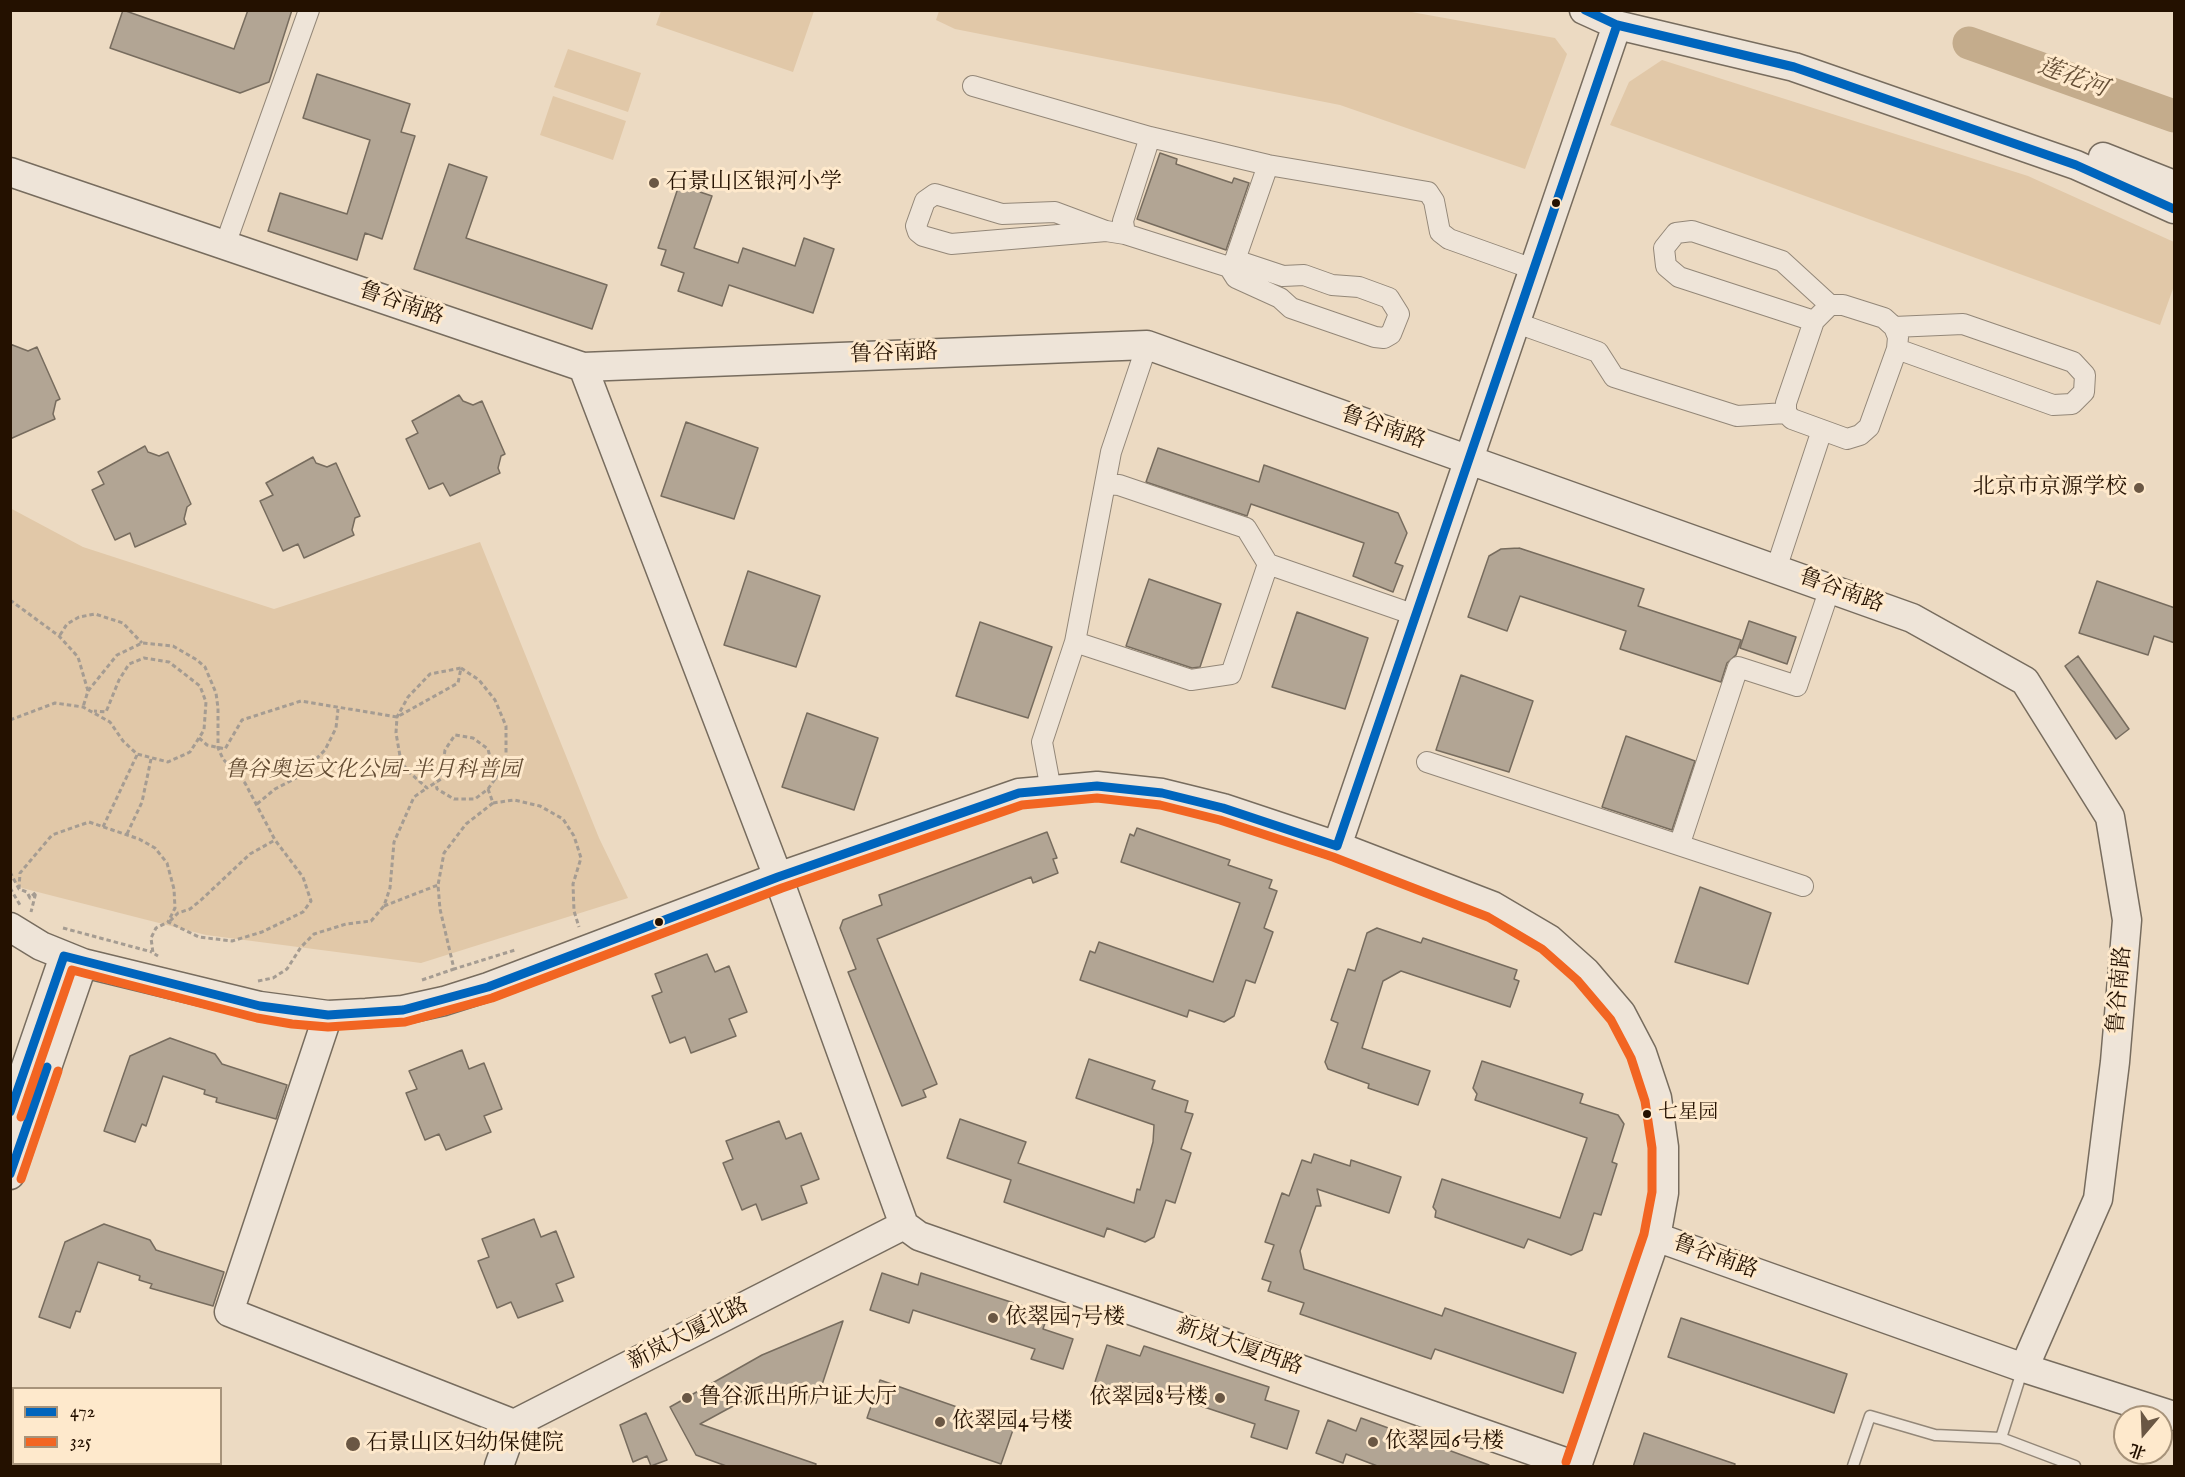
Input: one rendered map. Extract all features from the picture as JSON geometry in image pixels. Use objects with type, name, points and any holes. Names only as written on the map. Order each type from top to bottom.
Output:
[{"type":"street","points":[[225,245],[309,10]]},
{"type":"street","points":[[1584,10],[1617,25],[1794,67],[2076,165],[2175,209]]},
{"type":"street","points":[[1617,25],[1648,18],[1713,27],[1787,47],[2028,128],[2175,185]]},
{"type":"street","points":[[1337,846],[1617,25]]},
{"type":"street","points":[[973,86],[1150,137],[1268,165],[1428,192],[1434,201],[1436,225],[1440,232],[1449,239],[1533,269]]},
{"type":"street","points":[[1116,232],[1123,221],[1150,137]]},
{"type":"street","points":[[1116,232],[951,244],[923,236],[918,232],[916,226],[925,201],[935,194],[1002,214],[1055,212],[1116,232],[1232,263],[1283,276],[1304,275],[1332,285],[1359,287],[1389,298],[1399,314],[1391,334],[1384,338],[1375,337],[1291,308],[1280,298],[1236,278],[1232,263],[1268,165]]},
{"type":"street","name":"鲁谷南路","points":[[10,172],[583,367],[1147,345],[1912,618],[2025,681],[2110,817],[2127,920],[2115,1062],[2098,1199],[2024,1368]]},
{"type":"street","points":[[1814,321],[1679,277],[1666,266],[1664,248],[1676,233],[1692,231],[1782,261],[1830,305],[1843,305],[1884,318],[1894,327],[1898,338],[1897,349],[1869,427],[1860,435],[1847,439],[1792,419],[1786,413],[1786,403],[1814,321],[1830,305]]},
{"type":"street","points":[[1514,322],[1599,352],[1614,377],[1737,416],[1786,413]]},
{"type":"street","points":[[1894,327],[1963,324],[2073,362],[2085,375],[2084,392],[2072,404],[2053,405],[1897,349]]},
{"type":"street","points":[[1051,790],[1042,742],[1075,642],[1111,452],[1147,345]]},
{"type":"street","points":[[583,367],[778,876],[904,1226]]},
{"type":"street","points":[[1776,569],[1822,430]]},
{"type":"street","points":[[1105,484],[1119,485],[1246,528],[1268,564],[1415,615]]},
{"type":"street","points":[[1075,642],[1191,680],[1231,674],[1268,564]]},
{"type":"street","points":[[1680,843],[1738,667],[1797,686],[1830,588]]},
{"type":"street","points":[[1427,762],[1680,843],[1803,886]]},
{"type":"street","name":"鲁谷南路","points":[[10,927],[41,946],[74,959],[260,1006],[328,1015],[403,1010],[444,1001],[778,876],[1019,793],[1096,786],[1162,793],[1223,808],[1337,846],[1493,906],[1549,939],[1586,972],[1621,1013],[1642,1053],[1657,1098],[1664,1147],[1664,1193],[1656,1237],[2024,1368],[2175,1416]]},
{"type":"street","points":[[10,1113],[74,959]]},
{"type":"street","points":[[10,1175],[74,959]]},
{"type":"street","points":[[328,1015],[229,1312],[514,1424],[499,1467]]},
{"type":"street","name":"新岚大厦北路","points":[[514,1424],[904,1226]]},
{"type":"street","name":"新岚大厦西路","points":[[904,1226],[920,1236],[1577,1467]]},
{"type":"street","points":[[1577,1467],[1656,1237]]},
{"type":"lane","points":[[2001,1438],[2024,1368]]},
{"type":"lane","points":[[1852,1467],[1870,1416],[1935,1435],[2001,1438],[2075,1467]]},
{"type":"path","points":[[10,600],[59,636],[78,657],[88,691]]},
{"type":"path","points":[[59,636],[67,624],[79,617],[95,614],[123,623],[142,643]]},
{"type":"path","points":[[83,707],[88,691],[117,655],[142,643],[184,650],[205,667],[212,680],[218,708],[218,748],[257,804],[275,840],[303,877],[311,901],[303,912],[262,932],[232,941],[199,937],[168,922]]},
{"type":"path","points":[[10,720],[55,703],[83,707],[94,711],[110,722],[123,741],[137,754],[168,762],[190,752],[199,738],[204,730],[206,702],[200,686],[169,662],[144,658],[129,664],[119,680],[106,712],[94,711]]},
{"type":"path","points":[[199,738],[218,748],[225,749],[242,720],[301,701],[397,717],[459,683],[461,669]]},
{"type":"path","points":[[427,788],[401,762],[396,733],[397,717],[408,697],[430,674],[461,669],[479,680],[495,700],[506,726],[506,765],[488,789],[475,799],[454,799],[437,789],[436,783]]},
{"type":"path","points":[[257,804],[274,789],[298,777],[325,750],[336,728],[338,708]]},
{"type":"path","points":[[274,985],[252,982],[273,978],[287,969],[301,947],[314,933],[346,924],[371,921],[384,906],[390,888],[394,842],[414,797],[441,779],[445,750],[454,735],[473,738],[488,749],[495,779]]},
{"type":"path","points":[[104,827],[137,754]]},
{"type":"path","points":[[126,834],[142,802],[151,759]]},
{"type":"path","points":[[488,789],[493,803]]},
{"type":"path","points":[[454,969],[440,909],[438,885],[444,853],[466,824],[493,803],[514,800],[540,806],[563,819],[574,836],[580,858],[573,884],[574,911],[580,929]]},
{"type":"path","points":[[19,890],[20,873],[52,835],[90,822],[126,834],[155,848],[167,863],[174,889],[175,908],[168,922]]},
{"type":"path","points":[[153,953],[151,938],[156,928],[168,922],[178,913],[190,909],[249,854],[275,840]]},
{"type":"path","points":[[10,872],[19,890],[27,892],[30,898],[36,892],[29,918],[10,888]]},
{"type":"path","points":[[384,906],[438,885]]},
{"type":"path","points":[[63,928],[153,953],[162,958]]},
{"type":"path","points":[[417,982],[523,947]]},
{"type":"green space","points":[[661,10],[814,11],[793,72],[656,25]]},
{"type":"green space","points":[[939,11],[1406,11],[1555,38],[1567,54],[1525,169],[1340,105],[955,29],[936,20]]},
{"type":"green space","points":[[568,49],[641,73],[628,112],[554,87]]},
{"type":"green space","points":[[1662,60],[2028,176],[2174,242],[2174,286],[2160,325],[1610,125],[1629,82]]},
{"type":"green space","points":[[553,96],[626,121],[613,160],[540,135]]},
{"type":"green space","name":"鲁谷奥运文化公园-半月科普园","points":[[10,508],[83,547],[274,609],[480,542],[599,838],[628,898],[421,963],[206,935],[22,888],[10,879]]},
{"type":"building","points":[[123,10],[234,49],[248,10],[292,10],[269,82],[240,93],[110,48]]},
{"type":"building","points":[[317,74],[410,104],[401,132],[415,136],[382,239],[365,233],[357,260],[268,231],[280,193],[347,214],[370,140],[303,118]]},
{"type":"building","points":[[1160,153],[1177,159],[1176,164],[1232,183],[1234,178],[1249,183],[1226,250],[1137,219]]},
{"type":"building","points":[[449,164],[487,177],[466,238],[607,285],[592,329],[414,269]]},
{"type":"building","points":[[679,185],[712,196],[694,248],[738,263],[743,248],[795,266],[804,238],[834,249],[813,313],[729,285],[722,306],[678,291],[684,273],[661,265],[666,250],[658,248]]},
{"type":"building","points":[[10,344],[28,351],[37,347],[60,399],[56,401],[53,414],[55,419],[10,439]]},
{"type":"building","points":[[459,395],[463,401],[473,405],[482,401],[505,454],[501,456],[498,468],[500,473],[450,496],[443,483],[429,489],[406,439],[418,433],[412,421]]},
{"type":"building","points":[[686,422],[758,448],[734,519],[661,496]]},
{"type":"building","points":[[145,446],[148,452],[159,456],[168,452],[191,504],[187,507],[184,519],[186,524],[135,547],[130,533],[115,540],[92,490],[104,484],[98,472]]},
{"type":"building","points":[[1158,448],[1259,482],[1264,465],[1398,513],[1407,533],[1395,563],[1403,566],[1393,592],[1353,576],[1364,543],[1251,504],[1247,516],[1146,482]]},
{"type":"building","points":[[313,457],[316,463],[327,467],[336,463],[360,516],[355,518],[352,530],[354,535],[304,558],[298,544],[283,551],[260,501],[273,495],[266,483]]},
{"type":"building","points":[[1519,548],[1644,589],[1638,606],[1741,640],[1736,655],[1727,663],[1721,682],[1620,649],[1626,631],[1520,596],[1507,631],[1468,617],[1489,556],[1501,549]]},
{"type":"building","points":[[748,571],[820,596],[796,667],[724,645]]},
{"type":"building","points":[[1149,579],[1221,604],[1200,667],[1192,668],[1126,646]]},
{"type":"building","points":[[2097,581],[2175,608],[2175,643],[2154,636],[2148,655],[2079,633]]},
{"type":"building","points":[[1297,612],[1368,638],[1345,709],[1272,687]]},
{"type":"building","points":[[1749,621],[1796,637],[1787,664],[1740,648]]},
{"type":"building","points":[[980,622],[1052,647],[1028,718],[956,696]]},
{"type":"building","points":[[2078,656],[2129,729],[2116,739],[2065,666]]},
{"type":"building","points":[[1461,675],[1533,701],[1509,772],[1436,750]]},
{"type":"building","points":[[807,713],[878,738],[854,810],[782,787]]},
{"type":"building","points":[[1626,736],[1695,761],[1672,830],[1602,807]]},
{"type":"building","points":[[1137,828],[1230,860],[1228,865],[1272,880],[1269,888],[1277,891],[1264,928],[1273,932],[1255,983],[1246,980],[1234,1016],[1224,1022],[1189,1010],[1187,1017],[1080,980],[1090,951],[1095,953],[1099,942],[1213,982],[1240,903],[1121,862],[1130,834],[1134,836]]},
{"type":"building","points":[[1047,832],[1057,858],[1053,859],[1058,873],[1033,883],[1031,877],[877,939],[937,1084],[923,1090],[926,1097],[902,1106],[848,972],[856,969],[840,928],[843,920],[882,905],[879,895]]},
{"type":"building","points":[[1700,887],[1771,913],[1748,984],[1675,962]]},
{"type":"building","points":[[1377,928],[1421,943],[1423,938],[1517,970],[1514,979],[1519,981],[1510,1007],[1401,971],[1383,981],[1362,1048],[1430,1071],[1418,1105],[1368,1088],[1369,1084],[1328,1069],[1325,1062],[1338,1023],[1331,1020],[1348,969],[1355,971],[1367,933]]},
{"type":"building","points":[[707,954],[715,972],[729,966],[747,1012],[729,1019],[736,1036],[691,1053],[685,1037],[670,1043],[652,996],[662,992],[655,974]]},
{"type":"building","points":[[170,1038],[215,1054],[222,1064],[287,1085],[276,1119],[216,1102],[217,1098],[204,1094],[205,1090],[163,1076],[146,1126],[142,1124],[135,1142],[104,1131],[130,1056]]},
{"type":"building","points":[[462,1050],[469,1069],[484,1063],[502,1109],[484,1116],[491,1132],[446,1150],[439,1134],[425,1140],[406,1093],[417,1089],[409,1071]]},
{"type":"building","points":[[1089,1059],[1155,1081],[1152,1089],[1188,1101],[1185,1112],[1193,1114],[1181,1149],[1191,1153],[1175,1203],[1166,1200],[1154,1237],[1145,1242],[1107,1228],[1104,1237],[1004,1202],[1011,1180],[947,1158],[960,1119],[1026,1142],[1018,1163],[1134,1203],[1137,1189],[1140,1190],[1153,1142],[1154,1125],[1076,1098]]},
{"type":"building","points":[[1482,1061],[1583,1094],[1580,1103],[1618,1115],[1624,1124],[1612,1162],[1617,1164],[1601,1215],[1594,1213],[1582,1250],[1571,1255],[1528,1239],[1524,1248],[1435,1217],[1436,1211],[1433,1207],[1442,1179],[1560,1218],[1587,1138],[1475,1100],[1477,1094],[1473,1088]]},
{"type":"building","points":[[779,1121],[786,1139],[801,1133],[819,1179],[801,1186],[807,1203],[762,1220],[756,1204],[742,1210],[723,1163],[733,1159],[726,1141]]},
{"type":"building","points":[[1314,1154],[1350,1166],[1351,1160],[1401,1177],[1389,1213],[1317,1189],[1321,1206],[1316,1206],[1300,1251],[1304,1269],[1442,1316],[1445,1308],[1576,1353],[1563,1393],[1435,1349],[1431,1359],[1300,1314],[1304,1303],[1268,1291],[1271,1282],[1262,1279],[1274,1245],[1265,1242],[1282,1193],[1289,1196],[1302,1160],[1311,1163]]},
{"type":"building","points":[[534,1219],[541,1237],[556,1231],[574,1277],[556,1284],[563,1301],[518,1318],[511,1302],[497,1308],[478,1261],[489,1257],[482,1239]]},
{"type":"building","points":[[104,1224],[150,1240],[156,1250],[224,1272],[213,1306],[150,1288],[152,1284],[139,1280],[140,1276],[98,1262],[80,1312],[76,1311],[70,1328],[39,1317],[65,1242]]},
{"type":"building","name":"依翠园7号楼","points":[[882,1273],[918,1285],[921,1273],[1048,1314],[1043,1329],[1073,1339],[1063,1369],[1031,1359],[1035,1349],[913,1310],[909,1323],[870,1310]]},
{"type":"building","points":[[1681,1318],[1847,1374],[1834,1413],[1668,1357]]},
{"type":"building","points":[[843,1321],[816,1403],[759,1385],[757,1393],[700,1424],[816,1464],[815,1467],[729,1467],[696,1455],[670,1407],[762,1355]]},
{"type":"building","name":"依翠园8号楼","points":[[1107,1345],[1140,1356],[1144,1346],[1269,1387],[1265,1400],[1299,1411],[1287,1449],[1251,1437],[1255,1424],[1132,1383],[1127,1396],[1094,1385]]},
{"type":"building","name":"依翠园4号楼","points":[[880,1380],[1014,1427],[1001,1464],[867,1418]]},
{"type":"building","points":[[646,1413],[667,1460],[651,1466],[647,1456],[633,1462],[620,1425]]},
{"type":"building","name":"依翠园6号楼","points":[[1361,1418],[1489,1465],[1489,1467],[1380,1467],[1346,1454],[1343,1463],[1316,1453],[1328,1420],[1356,1431]]},
{"type":"building","points":[[1644,1433],[1735,1464],[1734,1467],[1633,1467]]},
{"type":"waterway","name":"莲花河","points":[[1969,43],[2174,116]]},
{"type":"transit line","name":"472","points":[[1585,10],[1617,25],[1794,67],[2076,165],[2174,209]]},
{"type":"transit line","name":"472","points":[[1337,846],[1617,25]]},
{"type":"transit line","name":"472","points":[[10,1112],[64,956],[260,1006],[328,1015],[403,1010],[488,987],[778,877],[1019,793],[1097,786],[1162,793],[1223,808],[1337,846]]},
{"type":"transit line","name":"325","points":[[21,1117],[72,970],[257,1018],[292,1024],[328,1027],[405,1022],[492,998],[782,888],[1022,805],[1097,798],[1160,805],[1220,820],[1333,857],[1488,917],[1542,949],[1577,980],[1611,1020],[1631,1058],[1645,1101],[1652,1148],[1652,1192],[1644,1234],[1566,1462]]},
{"type":"transit line","name":"472","points":[[10,1174],[47,1067]]},
{"type":"transit line","name":"325","points":[[21,1179],[58,1071]]},
{"type":"place","name":"石景山区银河小学","points":[[654,183]]},
{"type":"place","name":"北京市京源学校","points":[[2139,488]]},
{"type":"place","name":"七星园","points":[[1647,1114]]},
{"type":"place","name":"依翠园7号楼","points":[[993,1318]]},
{"type":"place","name":"鲁谷派出所户证大厅","points":[[687,1398]]},
{"type":"place","name":"依翠园8号楼","points":[[1220,1398]]},
{"type":"place","name":"依翠园4号楼","points":[[940,1422]]},
{"type":"place","name":"依翠园6号楼","points":[[1373,1442]]},
{"type":"place","name":"石景山区妇幼保健院","points":[[353,1444]]}]
